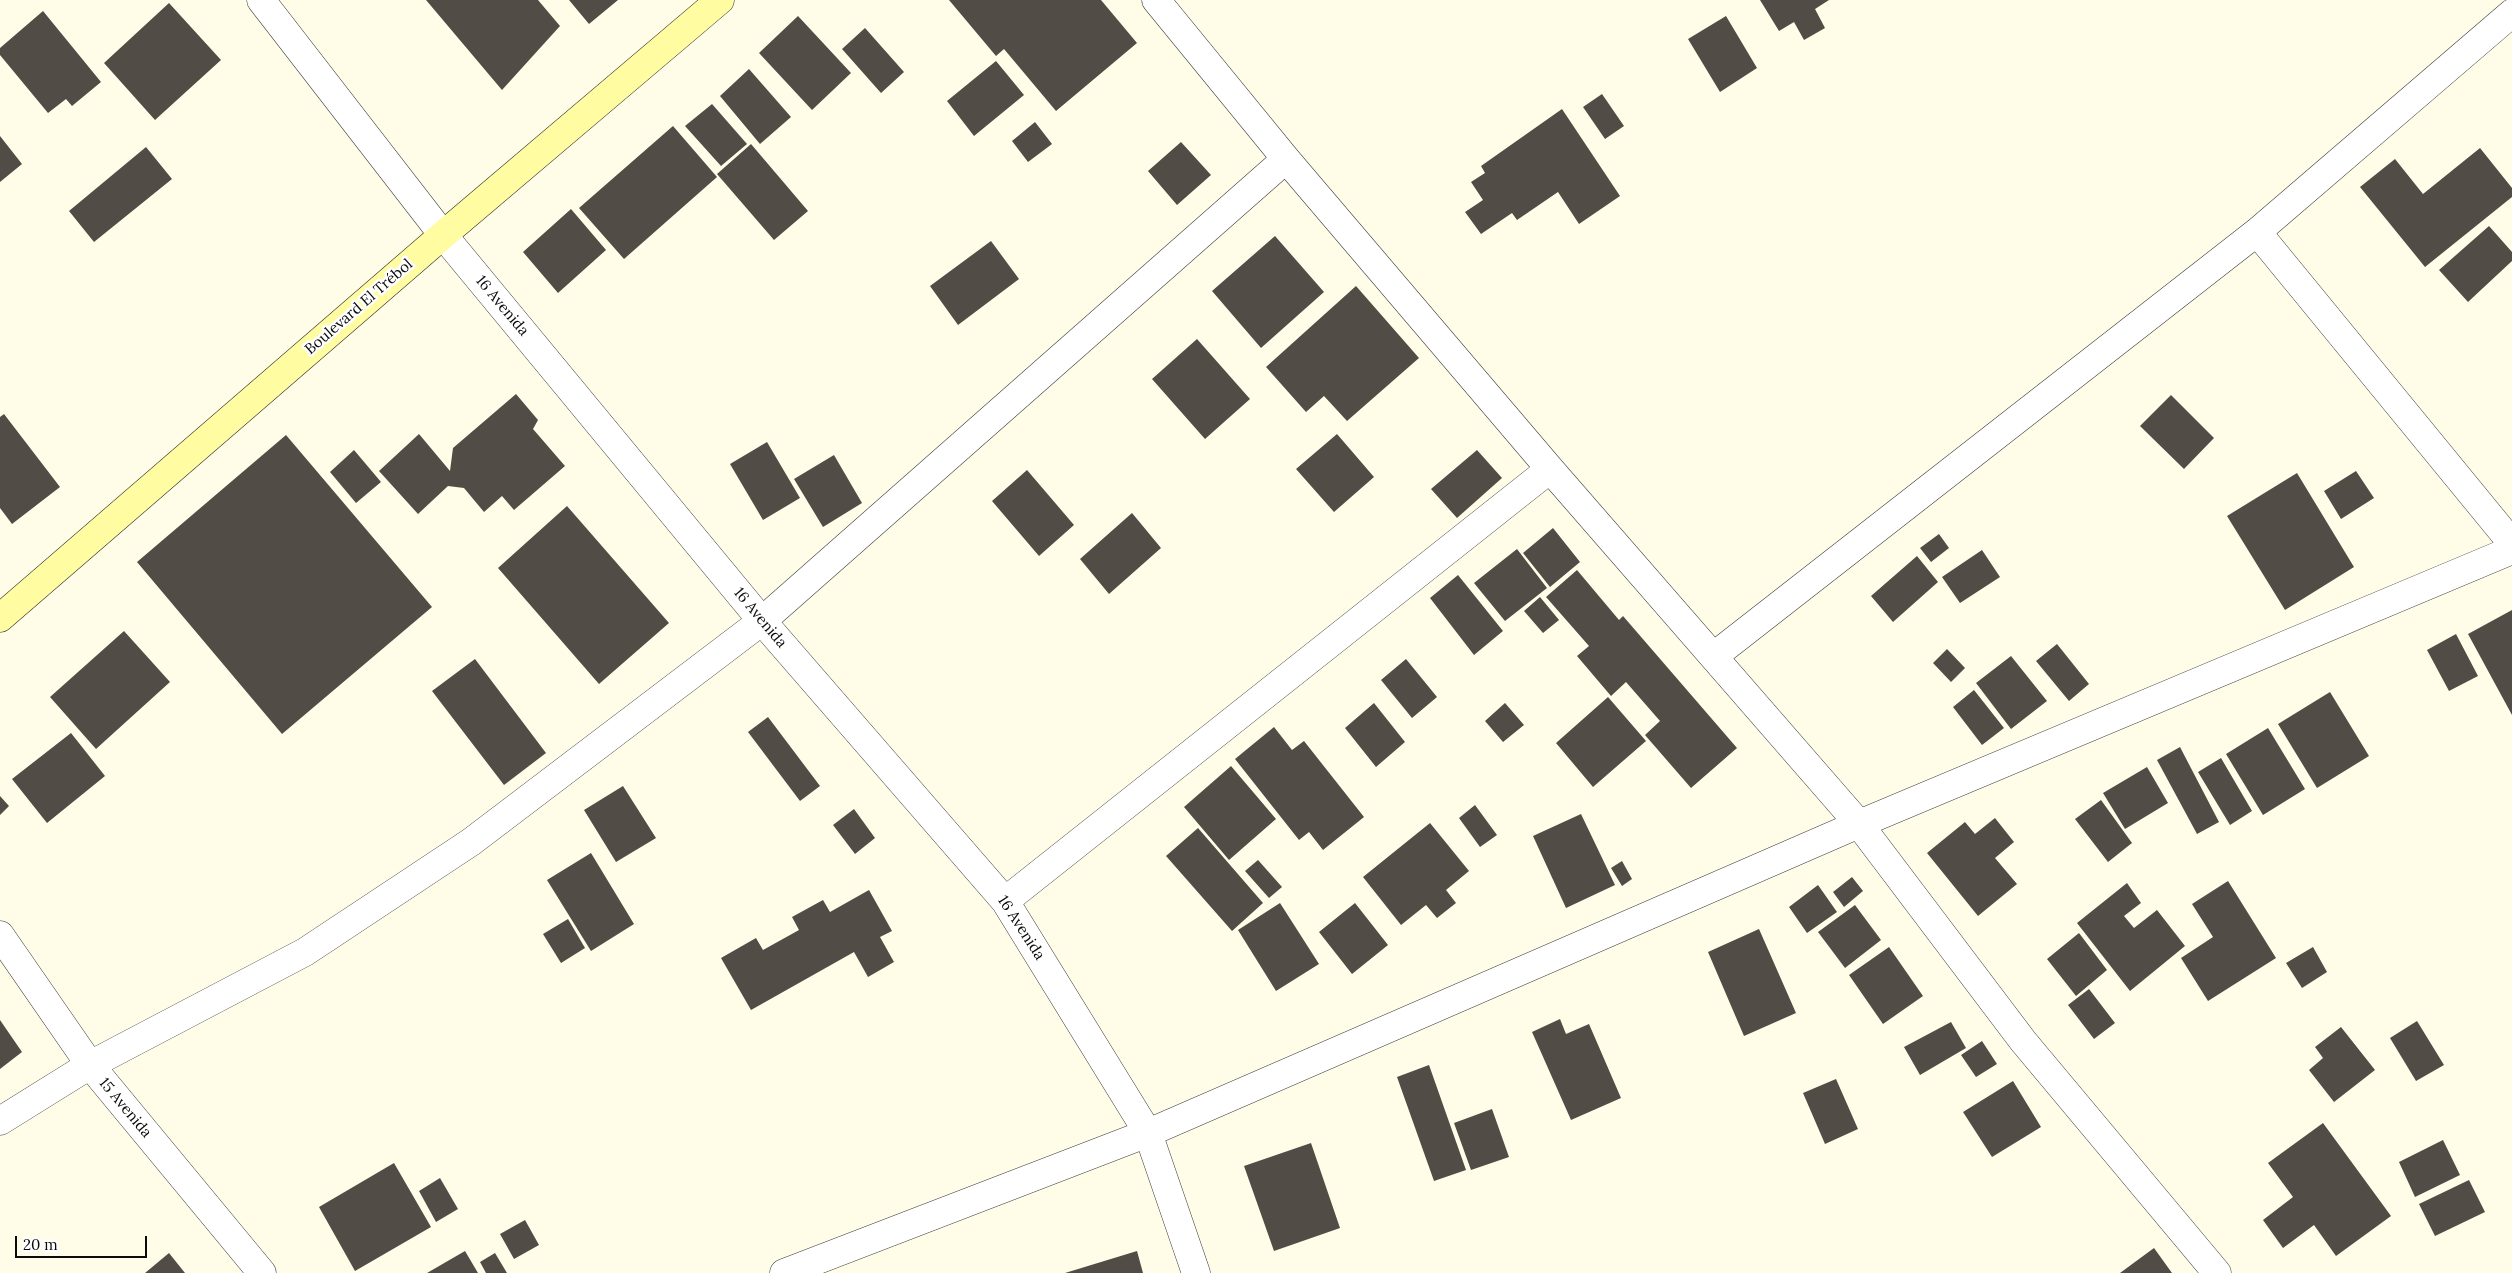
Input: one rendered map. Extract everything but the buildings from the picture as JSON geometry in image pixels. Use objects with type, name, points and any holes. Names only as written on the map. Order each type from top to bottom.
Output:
[{"type":"main road","name":"Boulevard El Trébol","points":[[0,618],[443,235],[720,0]]},
{"type":"street","name":"16 Avenida","points":[[261,0],[443,235],[762,620],[1005,901],[1148,1133],[1196,1273]]},
{"type":"street","points":[[1156,0],[1286,159],[1550,469],[1859,824],[2023,1041],[2217,1273]]},
{"type":"street","points":[[1714,656],[2257,232],[2512,14]]},
{"type":"street","points":[[0,1121],[90,1065],[313,946],[471,842],[762,620],[1286,159]]},
{"type":"street","points":[[2257,232],[2512,543]]},
{"type":"street","points":[[1005,901],[1550,469]]},
{"type":"street","points":[[784,1273],[1148,1133],[1859,824],[2512,550]]},
{"type":"street","name":"15 Avenida","points":[[0,934],[90,1065],[262,1273]]}]
